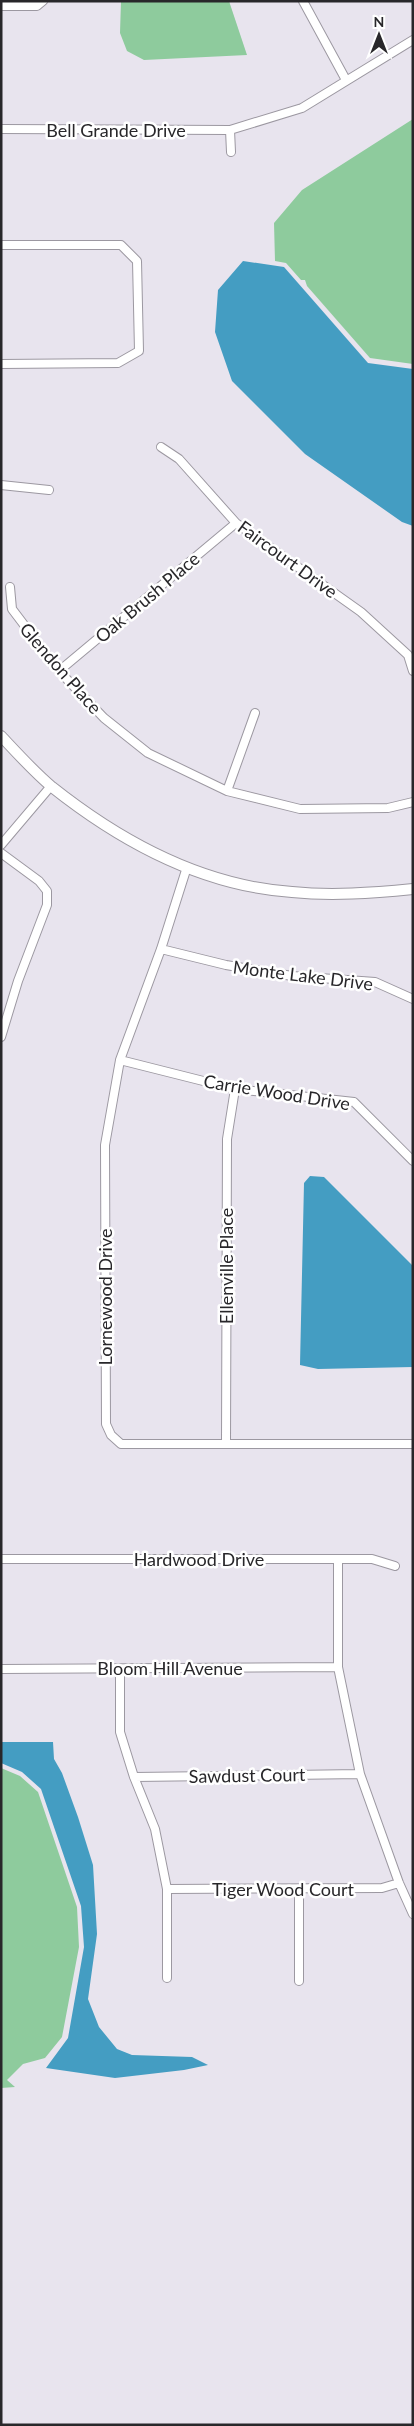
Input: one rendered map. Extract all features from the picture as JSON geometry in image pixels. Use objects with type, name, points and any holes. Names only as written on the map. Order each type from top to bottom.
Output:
[{"type":"street","points":[[1,6],[37,6],[43,1]]},
{"type":"street","points":[[303,1],[346,80]]},
{"type":"street","name":"Bell Grande Drive","points":[[1,129],[230,130],[302,108],[413,40]]},
{"type":"street","points":[[230,130],[231,152]]},
{"type":"street","points":[[1,245],[121,245],[137,262],[139,351],[118,363],[1,364]]},
{"type":"street","name":"Faircourt Drive","points":[[161,447],[179,459],[236,523],[361,612],[411,655],[413,671]]},
{"type":"street","points":[[1,485],[49,490]]},
{"type":"street","name":"Oak Brush Place","points":[[59,671],[236,523]]},
{"type":"street","name":"Glendon Place","points":[[10,588],[12,609],[59,671],[104,718],[148,754],[227,791],[300,808],[388,808],[413,802]]},
{"type":"street","points":[[227,791],[255,713]]},
{"type":"street","points":[[1,736],[51,786],[106,826],[147,850],[187,867],[235,882],[290,892],[355,894],[413,889]]},
{"type":"street","points":[[1,845],[51,786]]},
{"type":"street","points":[[1,853],[39,881],[47,892],[47,905],[18,981],[1,1037]]},
{"type":"street","name":"Lornewood Drive","points":[[187,867],[162,949],[120,1060],[105,1145],[106,1424],[111,1435],[121,1444],[413,1444]]},
{"type":"street","name":"Monte Lake Drive","points":[[162,949],[226,966],[292,976],[375,982],[413,999]]},
{"type":"street","name":"Carrie Wood Drive","points":[[120,1060],[235,1089],[354,1102],[413,1162]]},
{"type":"street","name":"Ellenville Place","points":[[226,1444],[227,1138],[235,1089]]},
{"type":"street","name":"Hardwood Drive","points":[[1,1560],[338,1560],[372,1558],[395,1566]]},
{"type":"street","points":[[338,1560],[338,1667],[360,1774],[399,1883],[413,1914]]},
{"type":"street","name":"Bloom Hill Avenue","points":[[1,1669],[338,1667]]},
{"type":"street","points":[[120,1669],[120,1732],[134,1777],[155,1829],[167,1889],[167,1978]]},
{"type":"street","name":"Sawdust Court","points":[[134,1777],[360,1774]]},
{"type":"street","name":"Tiger Wood Court","points":[[167,1889],[382,1888],[399,1883]]},
{"type":"street","points":[[299,1889],[299,1981]]},
{"type":"green space","points":[[121,1],[229,1],[247,55],[144,60],[127,51],[120,33]]},
{"type":"green space","points":[[413,119],[413,364],[370,358],[307,286],[305,280],[301,280],[286,263],[275,261],[274,223],[302,190]]},
{"type":"green space","points":[[1,1768],[20,1776],[38,1792],[77,1907],[79,1947],[62,2037],[45,2058],[23,2064],[7,2080],[15,2087],[1,2088]]},
{"type":"water","points":[[243,261],[284,267],[368,363],[413,369],[413,526],[402,522],[305,454],[232,381],[215,332],[218,290]]},
{"type":"water","points":[[310,1176],[324,1177],[413,1266],[413,1367],[318,1369],[300,1365],[304,1183]]},
{"type":"water","points":[[1,1742],[53,1742],[54,1759],[62,1773],[93,1865],[97,1934],[88,1999],[99,2027],[117,2049],[132,2055],[192,2057],[208,2065],[184,2070],[115,2078],[46,2068],[68,2038],[84,1947],[81,1906],[41,1789],[22,1772],[1,1763]]}]
